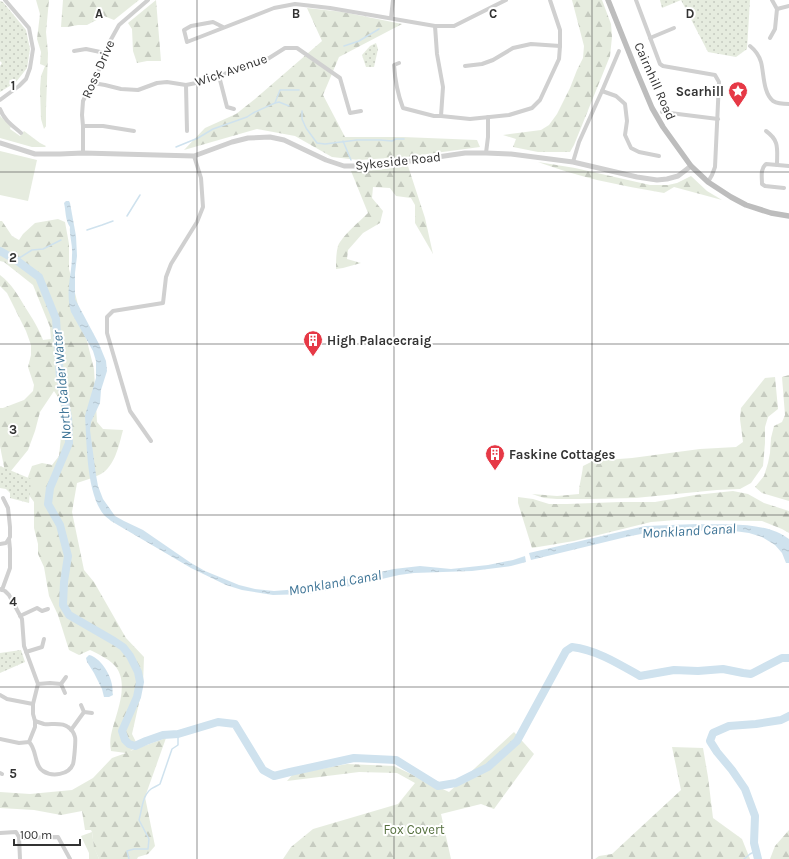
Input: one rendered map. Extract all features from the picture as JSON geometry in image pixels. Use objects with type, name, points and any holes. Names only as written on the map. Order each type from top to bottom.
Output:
[{"type":"main road","name":"Cairnhill Road","points":[[608,0],[652,108],[663,127],[691,166],[708,182],[746,205],[771,213],[789,216]]},
{"type":"street","points":[[0,100],[20,86],[26,79],[30,68],[33,49],[29,28],[5,0]]},
{"type":"street","name":"Ross Drive","points":[[84,153],[82,116],[83,101],[103,61],[109,43],[119,25],[148,0]]},
{"type":"street","points":[[391,18],[393,0]]},
{"type":"street","points":[[223,27],[213,22],[191,26],[184,30],[187,42],[274,8],[295,4],[330,8],[435,26],[454,26],[506,0]]},
{"type":"street","points":[[399,63],[394,65],[394,71],[399,99],[403,108],[434,116],[470,119],[509,114],[526,110],[534,106],[540,100],[559,58],[560,30],[550,0]]},
{"type":"street","points":[[636,0],[662,66],[715,75],[720,82],[715,167],[708,182]]},
{"type":"street","points":[[770,38],[776,29],[777,9],[772,0]]},
{"type":"street","points":[[777,9],[789,6]]},
{"type":"street","points":[[435,26],[437,54],[443,87],[441,116]]},
{"type":"street","points":[[650,38],[674,28]]},
{"type":"street","points":[[465,66],[482,64],[493,60],[513,48],[530,44],[560,46]]},
{"type":"street","points":[[750,46],[755,51],[760,61],[767,92],[773,101],[781,104],[789,104]]},
{"type":"street","name":"Wick Avenue","points":[[93,83],[121,89],[138,90],[157,83],[167,82],[186,85],[206,81],[266,60],[285,48],[297,48],[340,78],[350,113],[361,112]]},
{"type":"street","points":[[74,51],[86,49],[106,53]]},
{"type":"street","points":[[573,162],[579,142],[619,51]]},
{"type":"street","points":[[219,76],[227,107],[234,109]]},
{"type":"street","points":[[186,85],[187,131]]},
{"type":"street","points":[[602,91],[616,96],[625,104],[627,121],[625,135],[631,148],[639,152],[659,156]]},
{"type":"street","points":[[0,109],[2,115],[8,122],[21,133]]},
{"type":"street","points":[[662,112],[718,119]]},
{"type":"street","points":[[486,153],[488,117]]},
{"type":"street","points":[[83,126],[103,126],[134,131]]},
{"type":"street","points":[[766,131],[772,135],[778,145],[777,165]]},
{"type":"street","name":"Sykeside Road","points":[[0,143],[35,154],[84,153],[194,156],[232,142],[248,138],[270,137],[284,140],[326,160],[344,166],[366,166],[465,153],[511,154],[573,162],[636,177],[657,180],[678,176],[691,166]]},
{"type":"street","points":[[151,441],[130,411],[107,333],[107,317],[113,311],[163,303],[166,277],[171,264],[197,222],[203,206],[202,178],[194,156]]},
{"type":"street","points":[[784,188],[765,186],[762,184],[763,167],[766,164],[789,166]]},
{"type":"street","points":[[0,544],[6,543],[10,537],[8,508],[3,498]]},
{"type":"street","points":[[8,539],[10,549],[10,568],[1,589],[9,595],[22,619],[24,646],[38,684],[33,704],[35,728],[29,742]]},
{"type":"street","points":[[20,616],[37,608],[42,611],[48,609]]},
{"type":"street","points":[[26,652],[42,647],[44,639]]},
{"type":"street","points":[[61,684],[66,677]]},
{"type":"street","points":[[38,684],[61,684]]},
{"type":"street","points":[[61,684],[65,693]]},
{"type":"street","points":[[0,695],[7,699],[33,704]]},
{"type":"street","points":[[81,705],[84,712]]},
{"type":"street","points":[[71,730],[84,712]]},
{"type":"street","points":[[84,712],[92,713]]},
{"type":"street","points":[[29,742],[32,745],[39,768],[42,771],[53,774],[64,773],[71,768],[74,763],[75,736],[71,730],[65,725],[43,724],[35,721]]},
{"type":"street","points":[[0,739],[19,743],[29,742]]},
{"type":"street","points":[[0,833],[16,832],[19,837],[20,859]]},
{"type":"street","points":[[19,837],[58,837],[70,859]]},
{"type":"green space","points":[[36,0],[49,0],[46,32],[48,53],[46,126],[44,129],[41,119],[40,89],[41,76],[45,66],[40,64],[41,52],[37,39],[40,14]]},
{"type":"green space","points":[[63,0],[139,0],[114,20],[104,16],[87,25],[61,27]]},
{"type":"green space","points":[[156,0],[161,61],[137,63],[133,51],[132,29],[128,23]]},
{"type":"green space","points":[[572,0],[602,0],[611,24],[612,37],[610,56],[570,152],[538,152],[513,147],[516,139],[503,135],[541,130],[549,125],[557,114],[583,58],[584,46]]},
{"type":"green space","points":[[660,0],[681,0],[662,8]]},
{"type":"green space","points":[[681,0],[750,0],[747,49],[736,57],[708,52]]},
{"type":"green space","points":[[0,1],[3,2],[26,30],[30,49],[27,68],[16,82],[0,92],[0,66],[2,63],[0,61]]},
{"type":"green space","points":[[307,8],[343,12],[402,24],[339,57],[323,95],[345,137],[403,137],[477,140],[480,147],[405,157],[359,160],[332,157],[295,136],[257,129],[184,150],[205,128],[236,114],[322,41]]},
{"type":"green space","points":[[376,43],[378,49],[374,67],[366,67],[362,55],[370,46]]},
{"type":"green space","points":[[0,115],[11,126],[10,129],[20,136],[24,131],[46,146],[32,147],[0,138]]},
{"type":"green space","points":[[0,151],[37,160],[28,201],[0,195]]},
{"type":"green space","points":[[538,162],[575,168],[650,185],[668,185],[677,183],[691,176],[707,191],[722,200],[674,187],[664,193],[614,184],[575,174]]},
{"type":"green space","points":[[408,166],[425,218],[433,254],[415,223],[415,205],[411,198],[396,196],[390,188],[373,187],[372,198],[383,211],[380,223],[363,233],[348,250],[347,259],[361,263],[336,269],[336,258],[340,242],[347,233],[368,213],[351,171],[377,170]]},
{"type":"green space","points":[[58,219],[65,222],[69,244],[69,269],[94,369],[97,422],[103,429],[123,430],[116,455],[110,466],[101,474],[77,483],[72,512],[84,570],[94,582],[126,638],[144,657],[143,685],[132,734],[138,746],[130,751],[166,738],[145,797],[155,846],[148,854],[138,857],[137,859],[99,859],[94,848],[92,832],[91,830],[85,830],[82,811],[61,815],[34,810],[0,808],[0,792],[30,794],[72,790],[93,778],[112,758],[126,753],[111,751],[110,747],[111,735],[122,692],[120,675],[116,667],[111,662],[90,650],[79,655],[69,650],[58,615],[49,596],[44,567],[38,554],[38,544],[34,528],[34,502],[24,488],[32,466],[42,463],[52,465],[59,456],[62,414],[60,400],[54,391],[40,412],[28,450],[6,477],[0,446],[0,408],[24,400],[33,391],[34,385],[28,367],[31,355],[31,345],[26,331],[7,293],[0,286],[0,275],[11,285],[17,294],[35,323],[43,340],[51,339],[50,327],[33,285],[4,262],[0,261],[0,221],[2,221],[12,236],[19,240],[35,223]]},
{"type":"green space","points":[[789,375],[789,501],[762,493],[755,487],[764,476],[770,453],[771,438],[774,426],[782,422],[785,415],[782,377]]},
{"type":"green space","points":[[775,377],[778,409],[768,417],[765,427],[763,466],[751,483],[740,489],[635,498],[557,499],[544,498],[532,494],[557,496],[579,494],[583,466],[593,461],[632,458],[700,449],[736,447],[743,442],[740,419],[741,408],[765,378]]},
{"type":"green space","points":[[0,466],[31,479],[29,503],[10,498],[10,493],[6,489],[0,488]]},
{"type":"green space","points":[[733,491],[748,494],[764,503],[789,511],[789,533],[762,521],[676,520],[651,522],[574,541],[532,548],[518,503],[518,497],[533,499],[549,504],[655,502],[695,495]]},
{"type":"green space","points":[[21,650],[25,662],[0,673],[0,653]]},
{"type":"green space","name":"Fox Covert","points":[[514,732],[534,754],[494,809],[481,804],[441,814],[451,859],[283,859],[291,847],[313,829],[398,804],[415,783],[397,773],[359,772],[287,781],[293,774],[347,764],[394,766],[449,792]]},
{"type":"green space","points":[[672,747],[703,748],[713,818],[742,839],[750,859],[595,859],[599,856],[612,854],[681,790]]},
{"type":"green space","points":[[789,830],[789,859],[770,859],[775,846]]},
{"type":"green space","points":[[92,832],[94,847],[99,859],[89,859],[89,853],[81,836]]},
{"type":"water","name":"Monkland Canal","points":[[69,201],[70,203],[76,236],[77,256],[75,273],[75,299],[99,344],[106,361],[107,371],[101,390],[100,403],[91,422],[90,430],[98,486],[103,499],[115,516],[143,530],[205,571],[239,585],[255,589],[274,591],[299,589],[394,569],[420,566],[451,569],[488,565],[525,556],[526,562],[511,566],[472,571],[414,573],[307,594],[273,595],[242,590],[226,585],[191,568],[111,521],[104,515],[98,506],[88,467],[85,416],[96,378],[96,361],[93,351],[71,312],[69,304],[72,251],[70,227],[66,218],[64,203]]},
{"type":"water","name":"Monkland Canal","points":[[697,524],[745,525],[769,529],[779,533],[789,539],[789,563],[786,563],[782,553],[775,545],[762,537],[749,533],[727,530],[651,532],[531,560],[529,553],[645,526]]},
{"type":"water","points":[[89,655],[97,659],[107,672],[111,681],[113,695],[104,697],[102,689],[87,662],[86,658]]},
{"type":"waterway","points":[[344,46],[359,41],[379,29]]},
{"type":"waterway","points":[[176,147],[198,138],[213,129],[247,117],[275,103],[280,90],[299,90]]},
{"type":"waterway","points":[[275,103],[279,102],[289,106]]},
{"type":"waterway","points":[[302,111],[302,119],[306,128],[317,143],[325,144],[357,140],[392,141],[396,139],[404,139]]},
{"type":"waterway","points":[[343,141],[351,160]]},
{"type":"waterway","points":[[127,216],[140,195]]},
{"type":"waterway","points":[[87,230],[113,221]]},
{"type":"waterway","points":[[16,260],[32,250],[43,249],[61,240]]},
{"type":"waterway","name":"North Calder Water","points":[[0,251],[16,260],[39,277],[56,319],[60,378],[68,417],[69,443],[50,488],[48,504],[60,525],[68,556],[64,582],[63,605],[69,615],[123,647],[130,656],[138,672],[140,682],[137,697],[122,731],[125,740],[129,744],[135,746],[163,735],[178,734],[218,722],[235,724],[263,770],[274,776],[354,758],[396,760],[438,786],[456,783],[488,767],[517,741],[566,651],[572,647],[599,654],[640,676],[674,670],[698,671],[723,669],[751,674],[782,658],[789,658]]},
{"type":"waterway","name":"North Calder Water","points":[[758,859],[754,843],[755,816],[745,789],[710,741],[713,733],[729,726],[781,720],[789,716]]},
{"type":"waterway","points":[[129,859],[127,851],[134,849],[148,849],[149,839],[139,820],[143,803],[148,792],[160,784],[172,749],[178,745],[178,734]]},
{"type":"waterway","points":[[744,859],[756,851]]},
{"type":"place","name":"Scarhill","points":[[738,108]]},
{"type":"place","name":"High Palacecraig","points":[[313,357]]},
{"type":"place","name":"Faskine Cottages","points":[[495,471]]}]
